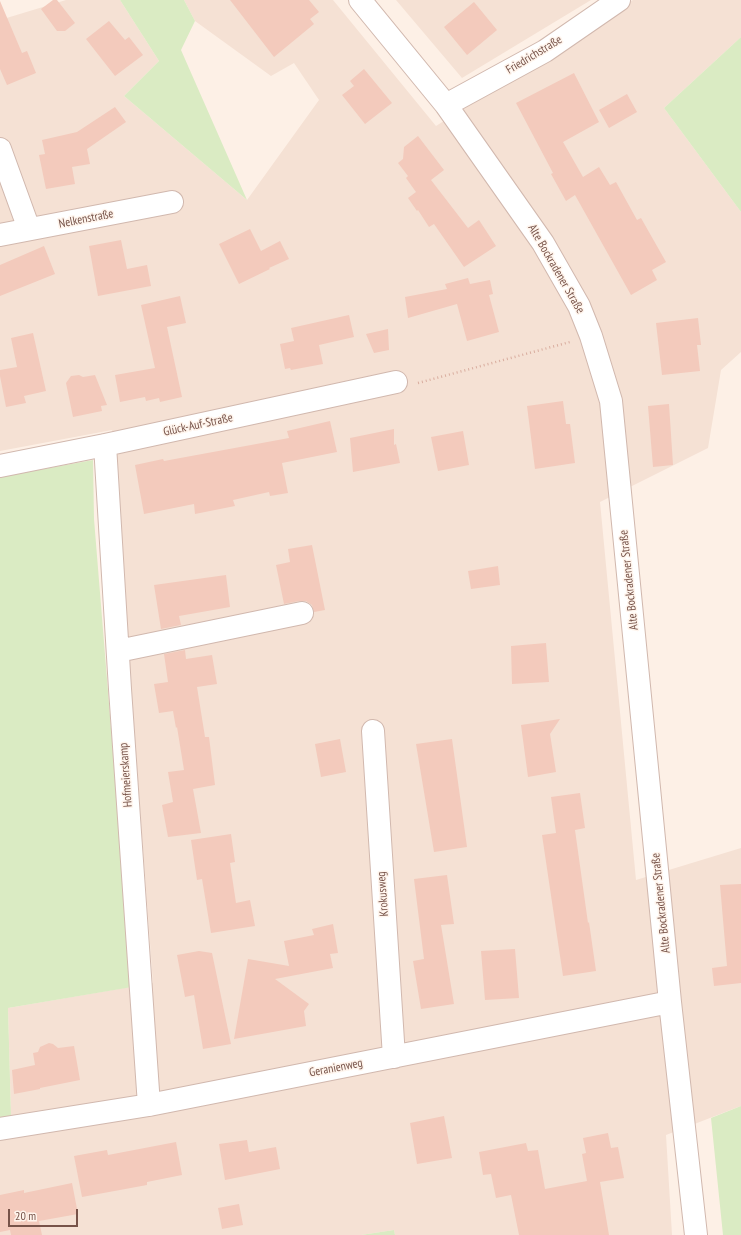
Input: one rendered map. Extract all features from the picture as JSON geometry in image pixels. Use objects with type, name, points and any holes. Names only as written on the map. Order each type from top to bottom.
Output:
[{"type":"street","name":"Alte Bockradener Straße","points":[[360,0],[446,105],[543,243],[579,306],[592,336],[611,401],[670,1002],[696,1235]]},
{"type":"street","name":"Friedrichstraße","points":[[446,105],[545,51],[619,0]]},
{"type":"street","points":[[0,148],[29,229]]},
{"type":"street","name":"Nelkenstraße","points":[[0,235],[172,202]]},
{"type":"street","name":"Glück-Auf-Straße","points":[[0,466],[105,445],[396,382]]},
{"type":"street","name":"Hofmeierskamp","points":[[105,445],[149,1104]]},
{"type":"street","points":[[118,651],[302,613]]},
{"type":"street","name":"Krokusweg","points":[[373,731],[394,1057]]},
{"type":"street","name":"Geranienweg","points":[[0,1129],[149,1104],[670,1002]]},
{"type":"path","points":[[396,382],[412,385],[592,336]]},
{"type":"shaded area","points":[[66,0],[120,0],[159,61],[124,96],[247,200],[319,100],[294,63],[271,76],[195,21],[184,0],[333,0],[436,126],[633,0],[741,0],[741,37],[664,108],[741,212],[741,352],[721,370],[708,448],[600,502],[636,880],[741,848],[741,1106],[666,1135],[672,1235],[395,1235],[394,1230],[361,1235],[0,1235],[0,1118],[11,1116],[8,1008],[153,983],[112,430],[0,451],[0,20]]},
{"type":"shaded area","points":[[396,0],[591,0],[462,78]]},
{"type":"green space","points":[[120,0],[184,0],[195,21],[181,50],[247,200],[124,96],[159,61]]},
{"type":"green space","points":[[741,37],[741,212],[664,108]]},
{"type":"green space","points":[[93,460],[94,519],[132,987],[8,1008],[11,1116],[0,1118],[0,477]]},
{"type":"green space","points":[[741,1106],[741,1235],[723,1235],[711,1118]]},
{"type":"green space","points":[[394,1230],[395,1235],[361,1235]]},
{"type":"building","points":[[53,0],[57,0],[75,23],[65,31],[57,31],[41,9]]},
{"type":"building","points":[[230,0],[309,0],[319,12],[310,19],[314,24],[274,57]]},
{"type":"building","points":[[0,1],[22,53],[27,51],[36,73],[7,85],[0,69]]},
{"type":"building","points":[[474,2],[497,30],[467,55],[444,27]]},
{"type":"building","points":[[109,21],[125,40],[129,37],[143,55],[115,76],[86,39]]},
{"type":"building","points":[[364,69],[392,103],[365,124],[342,95],[354,86],[350,81]]},
{"type":"building","points":[[574,73],[599,122],[563,142],[583,177],[599,167],[610,185],[616,182],[637,220],[641,218],[666,262],[652,270],[657,280],[631,295],[575,195],[566,201],[516,103]]},
{"type":"building","points":[[627,94],[637,112],[609,128],[599,110]]},
{"type":"building","points":[[115,107],[126,122],[87,149],[90,164],[72,167],[75,184],[46,189],[39,155],[45,154],[42,140],[77,132]]},
{"type":"building","points":[[418,136],[444,170],[431,180],[468,228],[479,220],[496,246],[464,267],[434,224],[429,227],[408,198],[416,192],[406,178],[408,176],[398,163],[403,159],[404,147]]},
{"type":"building","points":[[250,229],[261,251],[280,241],[289,259],[239,284],[219,244]]},
{"type":"building","points":[[121,240],[127,269],[147,265],[151,286],[98,296],[89,246]]},
{"type":"building","points":[[44,246],[55,274],[0,296],[0,265]]},
{"type":"building","points":[[468,278],[470,284],[490,280],[493,294],[489,295],[499,332],[467,341],[457,304],[408,318],[405,297],[447,289],[445,284]]},
{"type":"building","points":[[180,296],[186,323],[167,327],[182,397],[160,402],[159,398],[146,401],[145,397],[120,402],[115,375],[155,368],[141,305]]},
{"type":"building","points":[[349,315],[354,337],[319,345],[323,364],[291,370],[290,368],[285,369],[280,344],[294,341],[291,328]]},
{"type":"building","points":[[698,318],[701,345],[697,345],[700,371],[662,375],[656,323]]},
{"type":"building","points":[[388,329],[389,350],[374,353],[366,334]]},
{"type":"building","points":[[33,333],[46,391],[24,396],[26,403],[6,407],[0,370],[17,367],[11,338]]},
{"type":"building","points":[[79,375],[83,377],[95,375],[107,405],[101,406],[102,411],[73,417],[66,383],[71,376]]},
{"type":"building","points":[[563,401],[566,424],[570,424],[575,463],[535,469],[527,406]]},
{"type":"building","points":[[669,404],[673,465],[653,467],[648,406]]},
{"type":"building","points":[[330,421],[337,452],[282,463],[288,493],[270,496],[269,492],[233,500],[235,506],[195,514],[194,504],[144,514],[135,465],[289,438],[287,431]]},
{"type":"building","points":[[394,429],[394,445],[396,444],[400,463],[353,472],[350,438]]},
{"type":"building","points":[[463,431],[469,465],[438,471],[431,437]]},
{"type":"building","points":[[312,545],[325,610],[314,612],[312,605],[306,601],[284,604],[276,565],[290,562],[288,549]]},
{"type":"building","points":[[498,566],[500,585],[471,589],[468,571]]},
{"type":"building","points":[[226,575],[230,607],[179,616],[181,625],[161,629],[154,585]]},
{"type":"building","points":[[546,643],[549,682],[512,684],[511,646]]},
{"type":"building","points":[[185,650],[186,659],[212,655],[217,684],[197,687],[205,737],[209,737],[215,785],[193,789],[201,833],[168,837],[162,805],[173,802],[168,772],[184,770],[173,711],[159,713],[154,684],[168,682],[164,654]]},
{"type":"building","points":[[560,719],[550,734],[556,772],[528,777],[521,725]]},
{"type":"building","points":[[340,739],[346,772],[321,777],[315,744]]},
{"type":"building","points":[[452,739],[467,847],[434,852],[416,744]]},
{"type":"building","points":[[580,793],[585,828],[575,830],[596,971],[563,976],[542,835],[556,833],[551,797]]},
{"type":"building","points":[[231,834],[235,862],[230,863],[236,903],[250,900],[255,926],[211,933],[202,879],[197,880],[191,840]]},
{"type":"building","points":[[447,875],[454,924],[441,925],[454,1004],[421,1009],[413,961],[424,959],[414,879]]},
{"type":"building","points":[[741,884],[741,983],[714,986],[712,968],[727,966],[720,885]]},
{"type":"building","points":[[333,924],[338,953],[330,954],[333,968],[275,979],[309,1004],[304,1011],[306,1026],[234,1039],[248,959],[289,966],[284,941],[314,935],[312,929]]},
{"type":"building","points":[[515,949],[519,998],[485,1000],[481,951]]},
{"type":"building","points":[[199,951],[212,953],[231,1044],[203,1049],[194,995],[185,997],[177,955]]},
{"type":"building","points":[[49,1043],[58,1048],[74,1046],[80,1080],[14,1094],[12,1070],[35,1065],[33,1053],[38,1052],[40,1047]]},
{"type":"building","points":[[444,1116],[452,1158],[417,1164],[410,1123]]},
{"type":"building","points":[[608,1133],[611,1148],[618,1147],[624,1178],[600,1182],[609,1235],[519,1235],[511,1195],[496,1198],[491,1174],[483,1175],[479,1152],[526,1143],[528,1151],[538,1150],[545,1189],[587,1181],[582,1154],[586,1153],[583,1138]]},
{"type":"building","points":[[247,1140],[249,1152],[276,1147],[280,1169],[225,1180],[219,1144]]},
{"type":"building","points":[[176,1142],[182,1175],[147,1182],[147,1185],[82,1197],[74,1156],[107,1150],[108,1155]]},
{"type":"building","points":[[72,1183],[78,1214],[39,1221],[42,1235],[11,1235],[10,1230],[0,1232],[0,1195],[24,1190],[24,1193]]},
{"type":"building","points":[[239,1204],[243,1225],[222,1229],[218,1208]]}]
